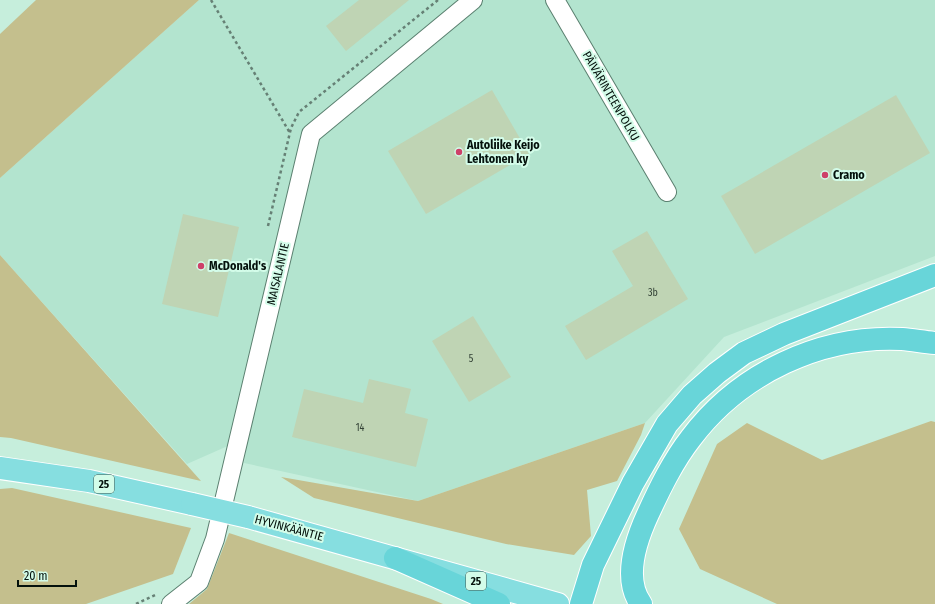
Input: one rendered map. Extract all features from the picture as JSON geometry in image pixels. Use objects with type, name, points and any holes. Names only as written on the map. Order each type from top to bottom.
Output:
[{"type":"highway","points":[[581,604],[593,565],[633,483],[667,424],[692,395],[717,373],[744,353],[784,334],[935,276]]},
{"type":"highway","points":[[641,604],[632,581],[634,557],[643,525],[662,484],[691,438],[728,398],[757,376],[793,358],[827,347],[864,341],[901,339],[935,343]]},
{"type":"highway","name":"HYVINKÄÄNTIE","points":[[5,469],[89,480],[248,517],[558,604]]},
{"type":"highway","points":[[395,558],[499,604]]},
{"type":"street","name":"MAISALANTIE","points":[[171,604],[199,582],[215,539],[311,134],[474,0]]},
{"type":"street","name":"PÄIVÄRINTEENPOLKU","points":[[555,0],[667,192]]},
{"type":"path","points":[[211,0],[290,133]]},
{"type":"shaded area","points":[[36,0],[199,0],[0,178],[0,34]]},
{"type":"shaded area","points":[[199,0],[935,0],[935,256],[724,337],[645,423],[418,501],[244,463],[248,437],[187,464],[0,255],[0,178]]},
{"type":"shaded area","points":[[0,255],[201,481],[11,438],[0,437]]},
{"type":"shaded area","points":[[931,421],[935,422],[935,604],[777,604],[700,569],[679,529],[717,444],[747,423],[822,460]]},
{"type":"shaded area","points":[[645,423],[641,435],[617,481],[587,490],[591,536],[574,555],[506,544],[314,498],[281,477],[418,501]]},
{"type":"shaded area","points":[[12,488],[191,528],[173,574],[86,604],[0,604],[0,489]]},
{"type":"shaded area","points":[[229,533],[443,604],[189,604],[207,589]]},
{"type":"building","points":[[359,0],[409,0],[346,51],[326,26]]},
{"type":"building","name":"Autoliike Keijo Lehtonen ky","points":[[492,90],[529,154],[426,214],[388,151]]},
{"type":"building","name":"Cramo","points":[[896,95],[930,153],[755,254],[721,196]]},
{"type":"building","name":"McDonald's","points":[[183,214],[239,227],[218,317],[162,304]]},
{"type":"building","points":[[647,231],[688,299],[586,360],[565,326],[633,286],[612,251]]},
{"type":"building","points":[[473,316],[511,377],[469,402],[432,341]]},
{"type":"building","points":[[369,379],[411,389],[405,413],[428,419],[416,467],[292,437],[304,389],[363,403]]},
{"type":"place","name":"Autoliike Keijo Lehtonen ky","points":[[459,152]]},
{"type":"place","name":"Cramo","points":[[825,175]]},
{"type":"place","name":"McDonald's","points":[[201,266]]}]
